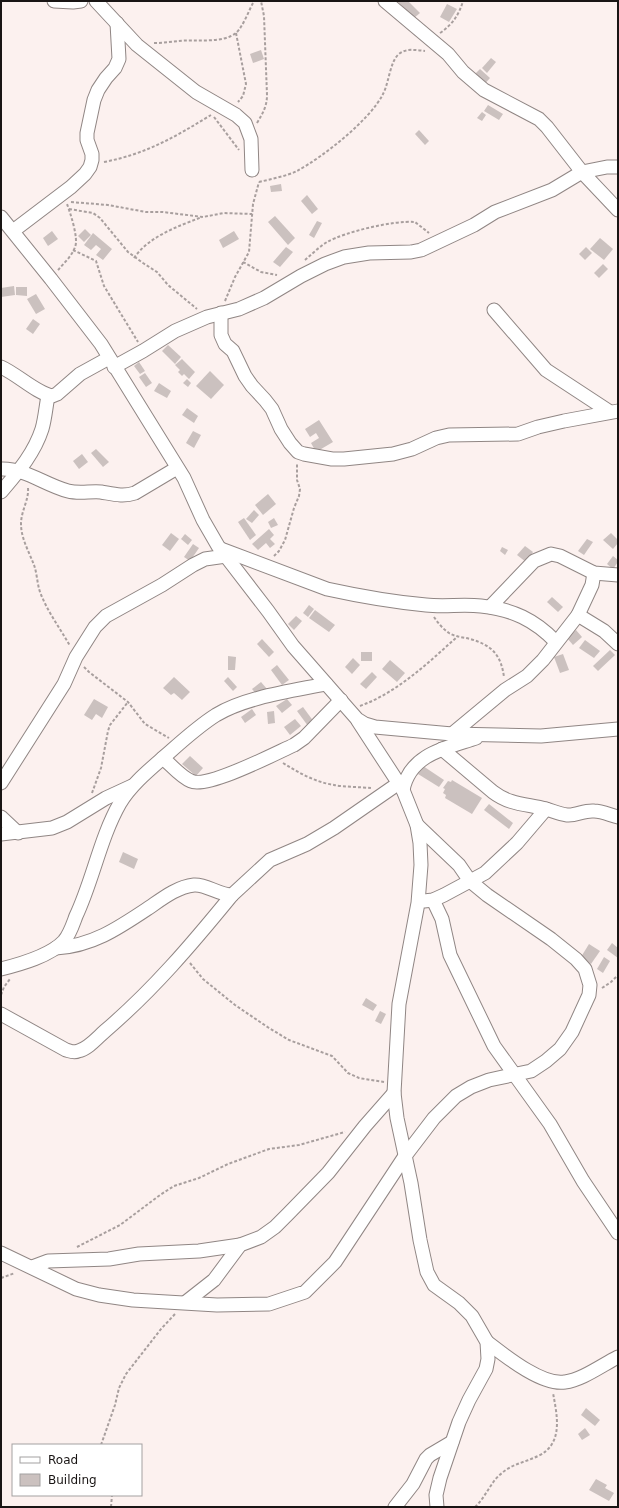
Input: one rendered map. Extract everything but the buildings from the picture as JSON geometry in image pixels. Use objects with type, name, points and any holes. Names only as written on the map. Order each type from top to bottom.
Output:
[{"type":"street","points":[[54,1],[81,1]]},
{"type":"street","points":[[96,1],[137,45],[196,92],[245,123],[252,139],[252,170]]},
{"type":"street","points":[[385,1],[427,35],[448,54],[463,72],[484,90],[539,119],[582,172],[618,210]]},
{"type":"street","points":[[12,231],[71,187],[86,174],[90,167],[92,154],[87,140],[87,133],[94,100],[98,90],[118,64],[119,45],[117,23]]},
{"type":"street","points":[[1,367],[12,372],[48,396],[52,396],[57,394],[80,374],[143,351],[175,331],[207,317],[239,309],[264,298],[301,276],[344,257],[421,250],[474,225],[494,212],[552,190],[582,172],[607,167],[618,167]]},
{"type":"street","points":[[1,217],[101,344],[184,478],[203,520],[223,552],[293,646],[349,710],[365,724],[375,727],[452,734],[541,736],[618,729]]},
{"type":"street","points":[[494,310],[546,370],[614,412]]},
{"type":"street","points":[[221,313],[221,335],[225,344],[233,351],[245,376],[272,409],[281,429],[298,452],[332,459],[393,454],[412,449],[436,438],[449,435],[518,434],[538,427],[564,421],[614,412]]},
{"type":"street","points":[[1,492],[24,473],[42,429],[48,396]]},
{"type":"street","points":[[1,469],[24,473],[68,491],[129,495],[153,483],[177,468]]},
{"type":"street","points":[[1,783],[64,684],[76,657],[95,627],[106,616],[162,585],[192,565],[223,552],[264,564],[327,589],[363,596],[427,605],[490,607],[534,622],[556,642]]},
{"type":"street","points":[[490,607],[534,561],[543,556],[551,554],[560,556],[594,573],[618,575]]},
{"type":"street","points":[[452,734],[505,690],[527,676],[543,660],[578,615],[592,585],[594,573]]},
{"type":"street","points":[[578,615],[604,631],[618,644]]},
{"type":"street","points":[[1,969],[22,964],[56,948],[65,940],[80,909],[111,823],[121,803],[146,772],[178,744],[216,715],[235,706],[290,691],[326,684]]},
{"type":"street","points":[[163,758],[191,782],[225,776],[294,745],[349,710]]},
{"type":"street","points":[[1,1253],[76,1289],[99,1295],[133,1300],[217,1305],[269,1304],[305,1292],[335,1262],[404,1156],[434,1118],[456,1096],[471,1087],[489,1080],[531,1070],[546,1061],[560,1049],[572,1032],[590,995],[590,985],[585,969],[576,959],[525,920],[487,895],[470,881],[459,865],[417,825],[397,788],[349,710]]},
{"type":"street","points":[[1,1014],[66,1050],[73,1052],[79,1051],[131,1009],[183,955],[232,895],[270,860],[307,844],[397,788],[405,781],[418,762],[432,753],[489,734]]},
{"type":"street","points":[[442,749],[502,799],[517,804],[546,809],[568,815],[577,815],[585,811],[594,811],[618,816]]},
{"type":"street","points":[[1,834],[52,828],[67,822],[84,811],[134,785]]},
{"type":"street","points":[[418,902],[433,900],[460,887],[485,872],[517,843],[546,809]]},
{"type":"street","points":[[1,817],[18,833]]},
{"type":"street","points":[[417,825],[421,865],[418,902],[399,1004],[395,1088],[397,1118],[411,1183],[420,1240],[427,1272],[434,1286],[459,1303],[472,1316],[487,1342],[528,1371],[551,1382],[564,1383],[577,1379],[618,1357]]},
{"type":"street","points":[[56,948],[72,947],[92,941],[124,924],[173,892],[185,887],[195,885],[218,893],[232,895]]},
{"type":"street","points":[[433,900],[442,919],[450,955],[494,1046],[550,1124],[583,1181],[618,1233]]},
{"type":"street","points":[[32,1267],[48,1261],[109,1259],[139,1254],[199,1251],[240,1245],[260,1237],[275,1227],[328,1173],[395,1088]]},
{"type":"street","points":[[186,1302],[214,1280],[240,1245]]},
{"type":"street","points":[[437,1507],[436,1494],[452,1442],[469,1400],[486,1369],[488,1359],[487,1342]]},
{"type":"street","points":[[395,1507],[413,1484],[426,1459],[452,1442]]},
{"type":"path","points":[[137,45],[178,41],[206,41],[225,38],[236,33],[254,1]]},
{"type":"path","points":[[250,132],[263,114],[267,104],[264,16],[261,1]]},
{"type":"path","points":[[427,35],[440,33],[450,26],[461,9],[463,1]]},
{"type":"path","points":[[228,111],[243,96],[246,84],[236,33]]},
{"type":"path","points":[[259,182],[296,172],[327,151],[357,125],[376,105],[383,94],[394,62],[399,54],[412,49],[426,51]]},
{"type":"path","points":[[208,110],[219,122],[240,151]]},
{"type":"path","points":[[90,167],[102,162],[152,148],[181,134],[211,115]]},
{"type":"path","points":[[221,313],[235,277],[249,252],[253,204],[259,182],[258,175],[252,170]]},
{"type":"path","points":[[51,279],[75,247],[76,240],[66,201],[108,205],[146,212],[163,212],[203,217]]},
{"type":"path","points":[[69,209],[93,213],[100,218],[134,258],[157,272],[168,285],[207,317]]},
{"type":"path","points":[[134,258],[140,249],[148,243],[176,228],[203,217],[224,213],[252,214]]},
{"type":"path","points":[[73,250],[96,261],[104,286],[143,351]]},
{"type":"path","points":[[264,564],[279,551],[285,540],[299,496],[300,489],[297,480],[298,452]]},
{"type":"path","points":[[24,473],[29,493],[22,514],[21,525],[40,591],[49,611],[76,657],[88,672],[128,702],[145,724],[178,744]]},
{"type":"path","points":[[427,605],[438,623],[449,633],[488,646],[497,654],[501,661],[505,690]]},
{"type":"path","points":[[349,710],[375,700],[391,691],[424,666],[458,636]]},
{"type":"path","points":[[84,811],[101,768],[110,725],[128,702]]},
{"type":"path","points":[[270,756],[316,781],[335,786],[397,788]]},
{"type":"path","points":[[183,955],[203,979],[235,1005],[269,1028],[289,1040],[332,1056],[348,1073],[359,1078],[378,1082],[395,1088]]},
{"type":"path","points":[[590,995],[611,982],[618,975]]},
{"type":"path","points":[[73,1249],[120,1225],[174,1186],[199,1178],[228,1164],[269,1149],[299,1145],[365,1126]]},
{"type":"path","points":[[102,1444],[115,1406],[119,1388],[126,1374],[161,1330],[186,1302]]},
{"type":"path","points":[[475,1507],[482,1500],[500,1474],[509,1467],[539,1456],[553,1444],[557,1426],[551,1382]]},
{"type":"path","points":[[111,1507],[112,1496]]}]
